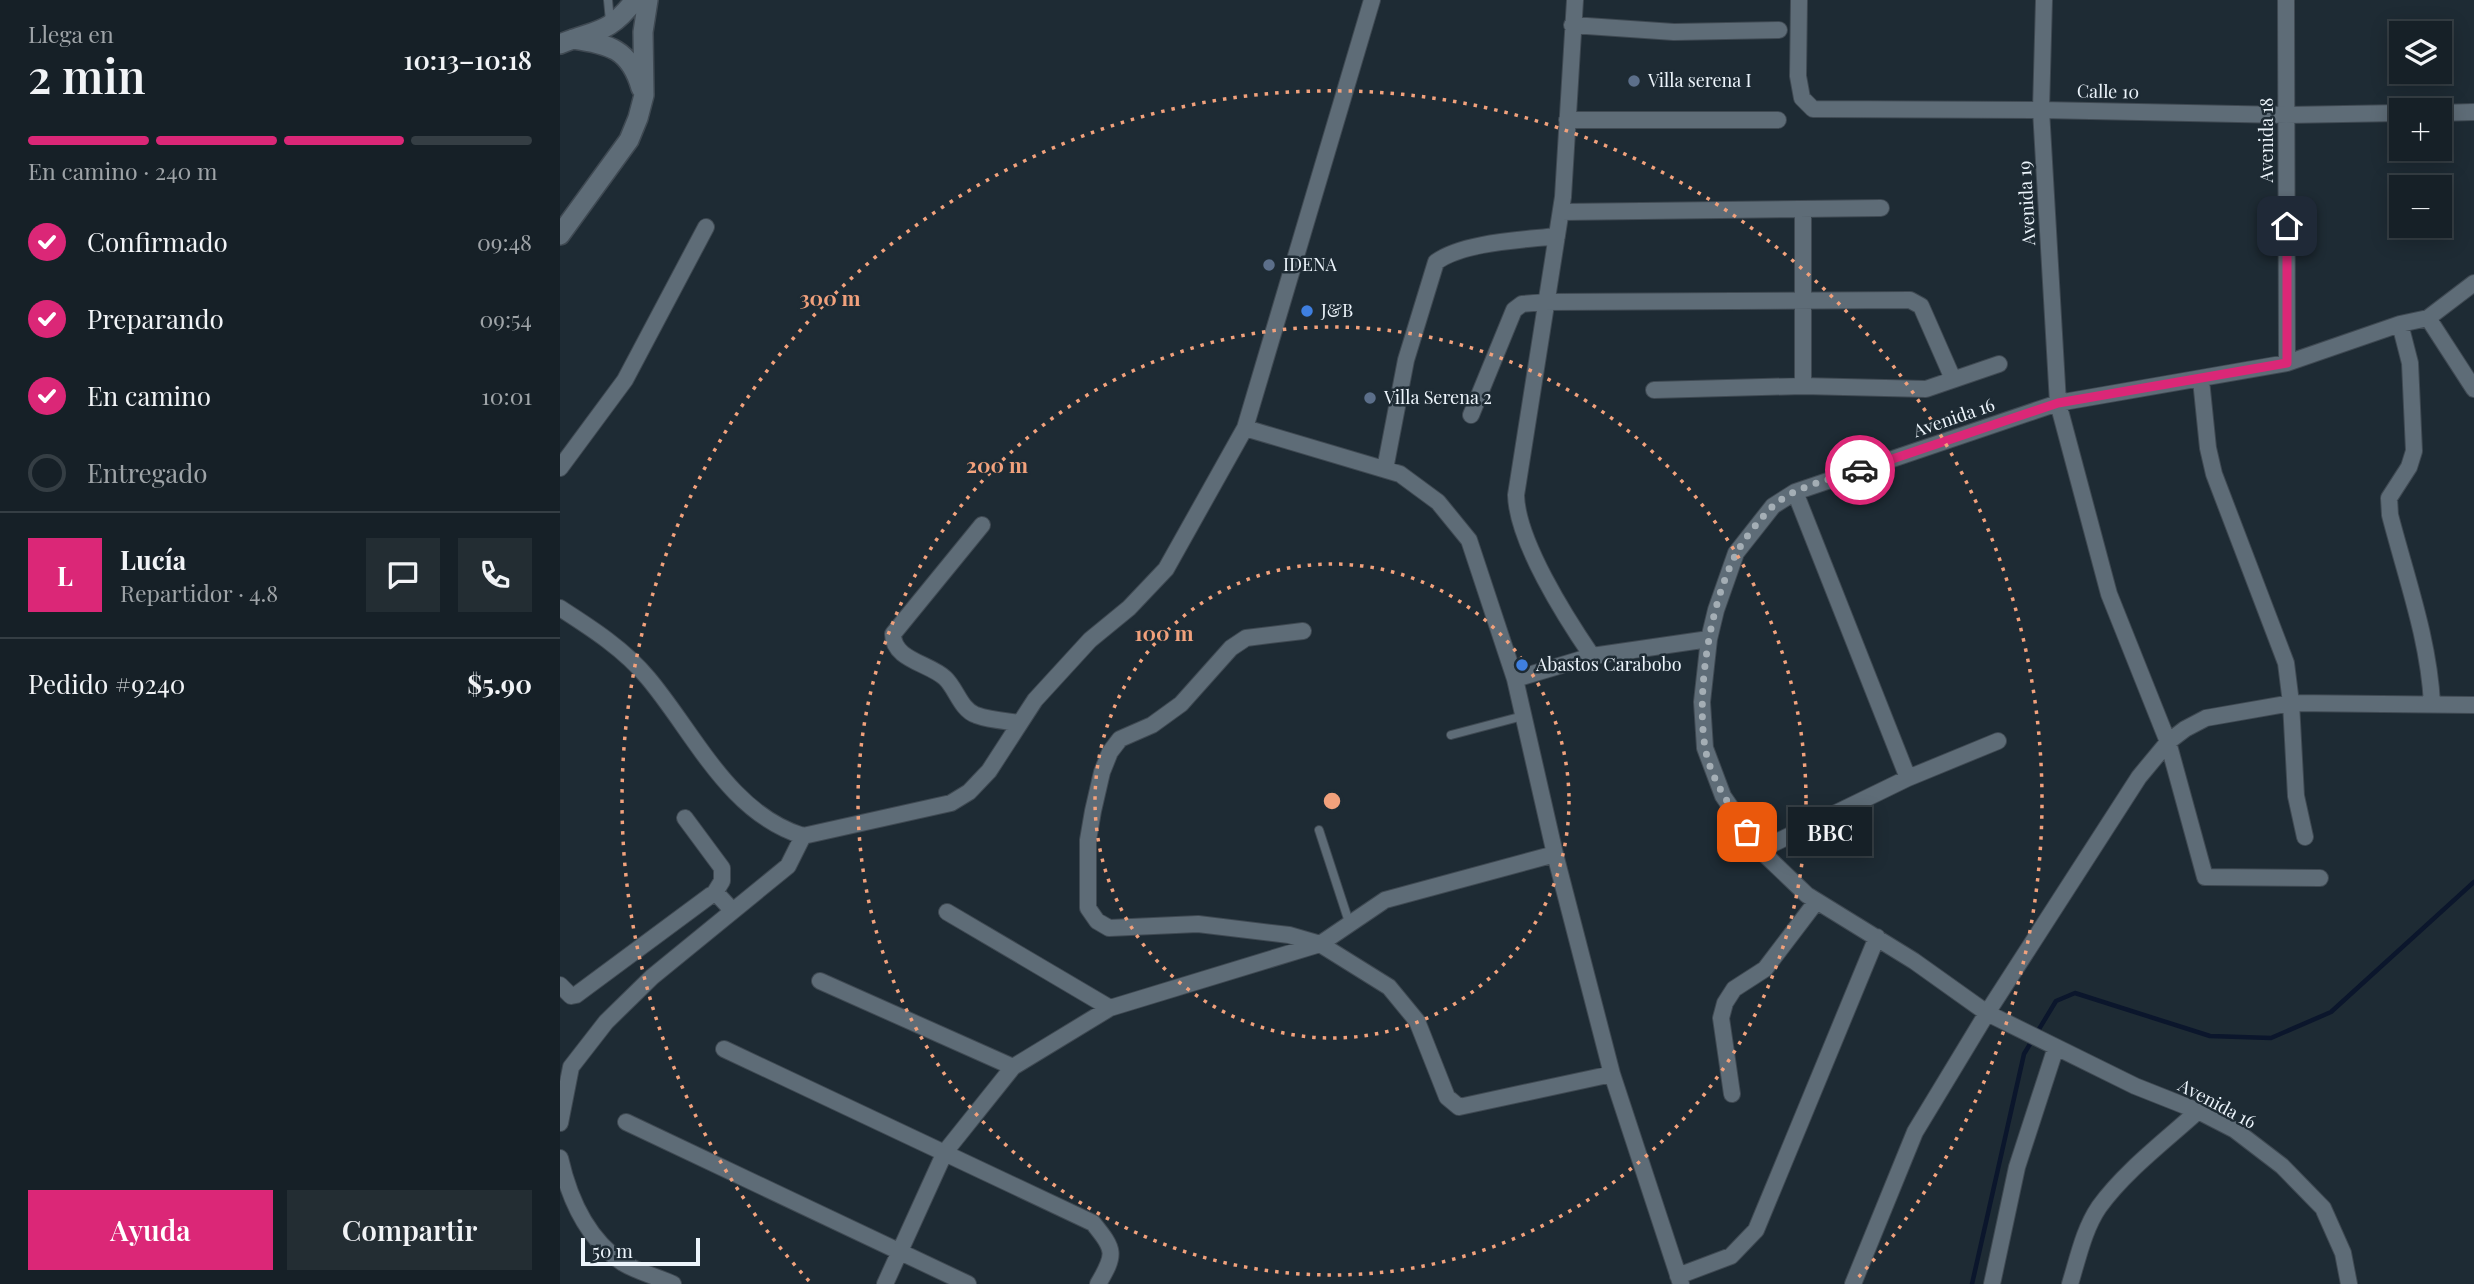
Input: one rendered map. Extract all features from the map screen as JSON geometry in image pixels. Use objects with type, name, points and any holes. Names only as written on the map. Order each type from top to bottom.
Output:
[{"type":"street","points":[[566,41],[594,34],[611,25],[635,0]]},
{"type":"street","points":[[560,235],[629,140],[638,118],[643,95],[643,32],[648,0]]},
{"type":"street","points":[[560,608],[599,632],[647,676],[731,789],[757,814],[782,830],[803,836],[951,803],[969,792],[989,771],[1035,700],[1090,640],[1129,608],[1166,569],[1245,428],[1372,0]]},
{"type":"street","points":[[1576,0],[1561,212],[1516,495],[1517,512],[1548,584],[1592,656]]},
{"type":"street","name":"Calle 10","points":[[1798,0],[1798,76],[1802,98],[1813,109],[2041,110],[2286,116],[2389,113]]},
{"type":"street","name":"Avenida 19","points":[[2044,0],[2041,110],[2058,403],[2109,594],[2168,742],[2204,877],[2319,878]]},
{"type":"street","name":"Avenida 18","points":[[2286,0],[2287,363]]},
{"type":"street","points":[[1573,25],[1674,32],[1779,30]]},
{"type":"street","points":[[566,41],[601,43],[615,49],[626,57],[637,73],[643,95]]},
{"type":"street","points":[[2452,113],[2474,112]]},
{"type":"street","points":[[1567,120],[1778,120]]},
{"type":"street","points":[[1561,212],[1881,208]]},
{"type":"street","points":[[1803,209],[1803,386]]},
{"type":"street","points":[[560,468],[625,380],[706,227]]},
{"type":"street","points":[[1385,469],[1406,360],[1436,262],[1446,255],[1466,248],[1557,236]]},
{"type":"street","name":"Avenida 16","points":[[2349,1284],[2343,1253],[2323,1208],[2282,1166],[2235,1130],[2198,1111],[2135,1086],[1987,1013],[1877,937],[1816,902],[1760,850],[1723,796],[1705,748],[1702,702],[1709,639],[1716,610],[1737,553],[1773,506],[1795,492],[2058,403],[2287,363],[2400,324],[2428,318],[2474,283]]},
{"type":"street","points":[[1471,415],[1514,310],[1522,304],[1546,302],[1910,300],[1921,306],[1953,380]]},
{"type":"street","points":[[2428,318],[2474,389]]},
{"type":"street","points":[[2400,324],[2410,363],[2414,451],[2409,467],[2389,498],[2390,515],[2425,649],[2432,704]]},
{"type":"street","points":[[1654,390],[1803,386],[1926,389],[1999,364]]},
{"type":"street","points":[[2201,380],[2208,448],[2214,474],[2286,663],[2291,703],[2295,796],[2305,837]]},
{"type":"street","points":[[1245,428],[1400,474],[1438,502],[1469,540],[1515,679],[1555,854],[1612,1073],[1679,1280],[1731,1256],[1756,1230],[1877,937]]},
{"type":"street","points":[[1795,492],[1908,778]]},
{"type":"street","points":[[982,526],[893,635],[893,644],[898,651],[944,676],[974,715],[1020,723]]},
{"type":"street","points":[[1303,631],[1247,638],[1231,648],[1181,704],[1152,726],[1120,739],[1110,752],[1102,772],[1093,811],[1088,840],[1088,908],[1097,920],[1109,928],[1198,924],[1289,935],[1320,944],[1389,987],[1417,1021],[1447,1097],[1459,1107],[1612,1073]]},
{"type":"street","points":[[1515,679],[1592,656],[1709,639]]},
{"type":"street","points":[[1853,1284],[1915,1132],[1987,1013],[2139,777],[2168,742],[2206,718],[2291,703],[2474,705]]},
{"type":"street","points":[[1760,850],[1908,778],[1998,741]]},
{"type":"street","points":[[560,985],[571,996],[576,995],[714,894],[722,881],[722,868],[685,818]]},
{"type":"street","points":[[560,1124],[563,1087],[571,1068],[606,1022],[652,977],[789,866],[803,836]]},
{"type":"street","points":[[885,1284],[945,1152],[1013,1067],[1110,1008],[1320,944],[1385,900],[1555,854]]},
{"type":"street","points":[[714,894],[732,910]]},
{"type":"street","points":[[1732,1094],[1721,1018],[1725,1003],[1734,989],[1765,969],[1816,902]]},
{"type":"street","points":[[947,912],[1110,1008]]},
{"type":"street","points":[[820,981],[1013,1067]]},
{"type":"street","points":[[1992,1284],[2017,1167],[2049,1044]]},
{"type":"street","points":[[724,1049],[1093,1223],[1109,1243],[1111,1262],[1098,1284]]},
{"type":"street","points":[[2070,1284],[2083,1241],[2098,1208],[2120,1183],[2198,1111]]},
{"type":"street","points":[[626,1122],[968,1284]]},
{"type":"street","points":[[560,1158],[567,1188],[590,1231],[623,1263],[673,1284]]},
{"type":"lane","points":[[608,0],[611,25]]},
{"type":"lane","points":[[1451,735],[1523,716]]},
{"type":"lane","points":[[1319,830],[1350,925]]},
{"type":"waterway","points":[[1972,1284],[2024,1054],[2056,1001],[2075,993],[2210,1036],[2271,1038],[2331,1012],[2474,882]]},
{"type":"way so far","points":[[1747,832],[1723,796],[1705,748],[1702,702],[1709,639],[1716,610],[1737,553],[1773,506],[1795,492],[1860,470]]},
{"type":"place","name":"Villa serena I","points":[[1634,81]]},
{"type":"place","name":"IDENA","points":[[1269,265]]},
{"type":"place","name":"J&B","points":[[1307,311]]},
{"type":"place","name":"Villa Serena 2","points":[[1370,398]]},
{"type":"place","name":"Abastos Carabobo","points":[[1522,665]]},
{"type":"place","name":"BBC","points":[[1747,832]]},
{"type":"route","points":[[1860,470],[2058,403],[2287,363],[2287,226]]}]
